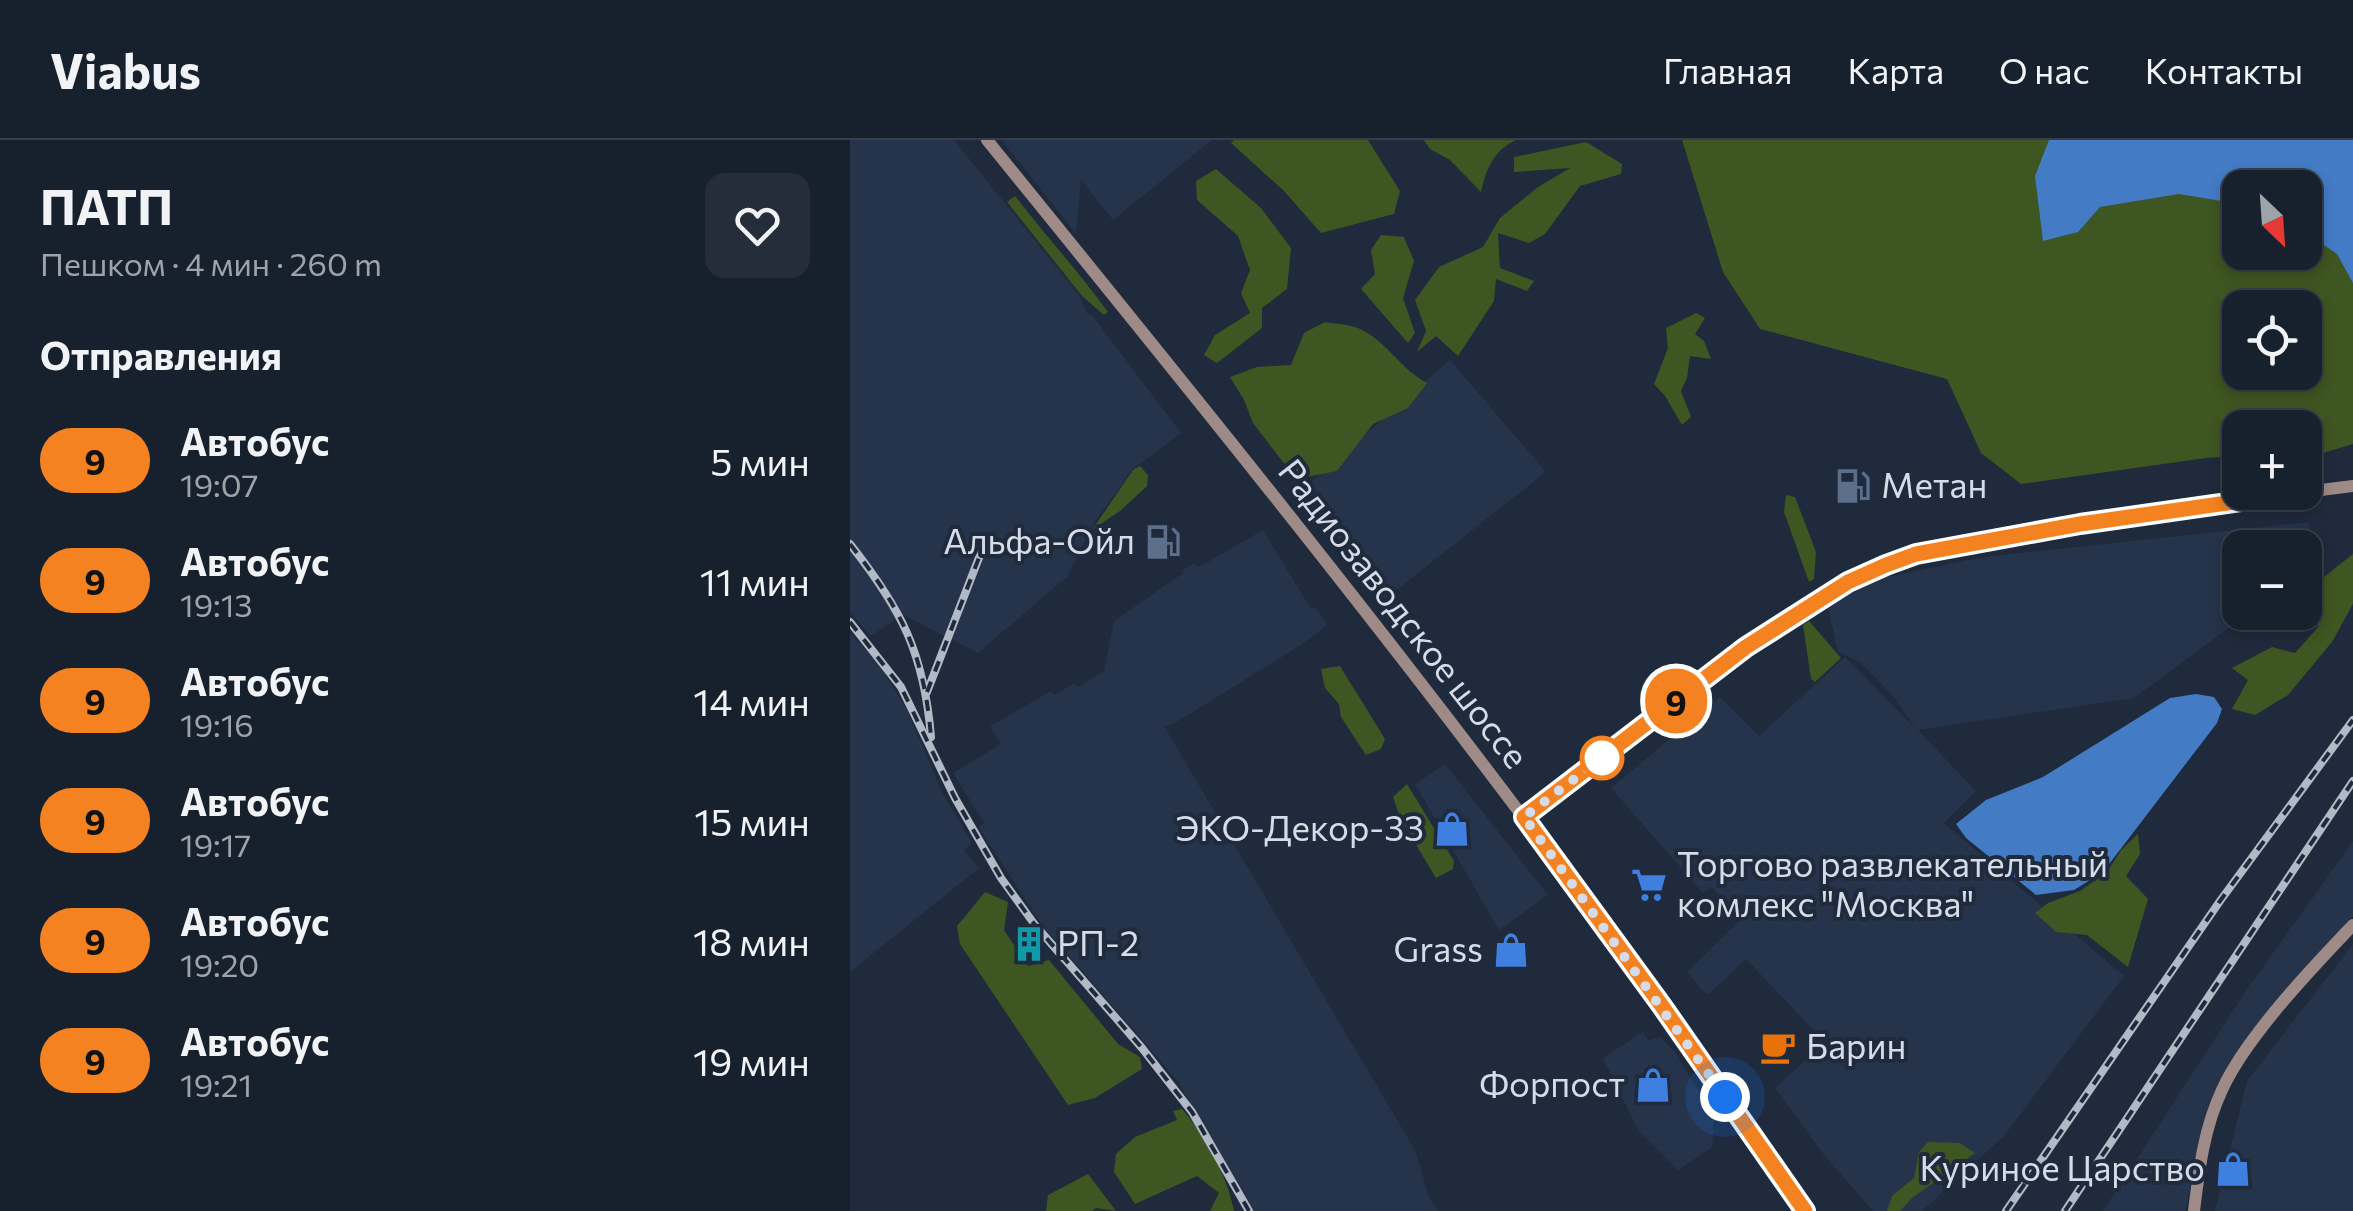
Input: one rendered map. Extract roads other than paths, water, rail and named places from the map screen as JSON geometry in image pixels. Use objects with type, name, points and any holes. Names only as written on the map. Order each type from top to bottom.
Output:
[{"type":"main road","name":"Радиозаводское шоссе","points":[[987,140],[1524,817],[1805,1211]]},
{"type":"main road","points":[[2322,490],[2353,486]]},
{"type":"main road","points":[[1524,817],[1746,647],[1848,582],[1916,554],[2080,524],[2222,504]]},
{"type":"main road","points":[[2194,1211],[2199,1164],[2223,1087],[2246,1050],[2353,925]]},
{"type":"water","points":[[2049,140],[2353,140],[2353,283],[2337,254],[2322,244],[2322,170],[2222,170],[2222,201],[2179,194],[2100,207],[2078,232],[2043,241],[2035,176]]},
{"type":"water","points":[[2196,694],[2214,697],[2222,709],[2217,723],[2103,872],[2074,890],[2036,895],[1966,838],[1956,824],[1986,800],[2043,777],[2170,698]]},
{"type":"railway","points":[[927,692],[987,537]]},
{"type":"railway","points":[[850,544],[884,590],[907,634],[923,681],[931,737]]},
{"type":"railway","points":[[850,622],[901,687],[955,798],[1001,878],[1035,925],[1192,1112],[1249,1211]]},
{"type":"railway","points":[[2006,1211],[2220,901],[2353,720]]},
{"type":"railway","points":[[2065,1211],[2353,781]]},
{"type":"place","name":"Метан","points":[[1853,486]]},
{"type":"place","name":"Альфа-Ойл","points":[[1163,542]]},
{"type":"place","name":"ЭКО-Декор-33","points":[[1452,829]]},
{"type":"place","name":"Торгово развлекательный комлекс \"Москва\"","points":[[1649,885]]},
{"type":"place","name":"РП-2","points":[[1029,944]]},
{"type":"place","name":"Grass","points":[[1511,950]]},
{"type":"place","name":"Барин","points":[[1778,1047]]},
{"type":"place","name":"Форпост","points":[[1653,1085]]},
{"type":"place","name":"Куриное Царство","points":[[2233,1169]]}]
